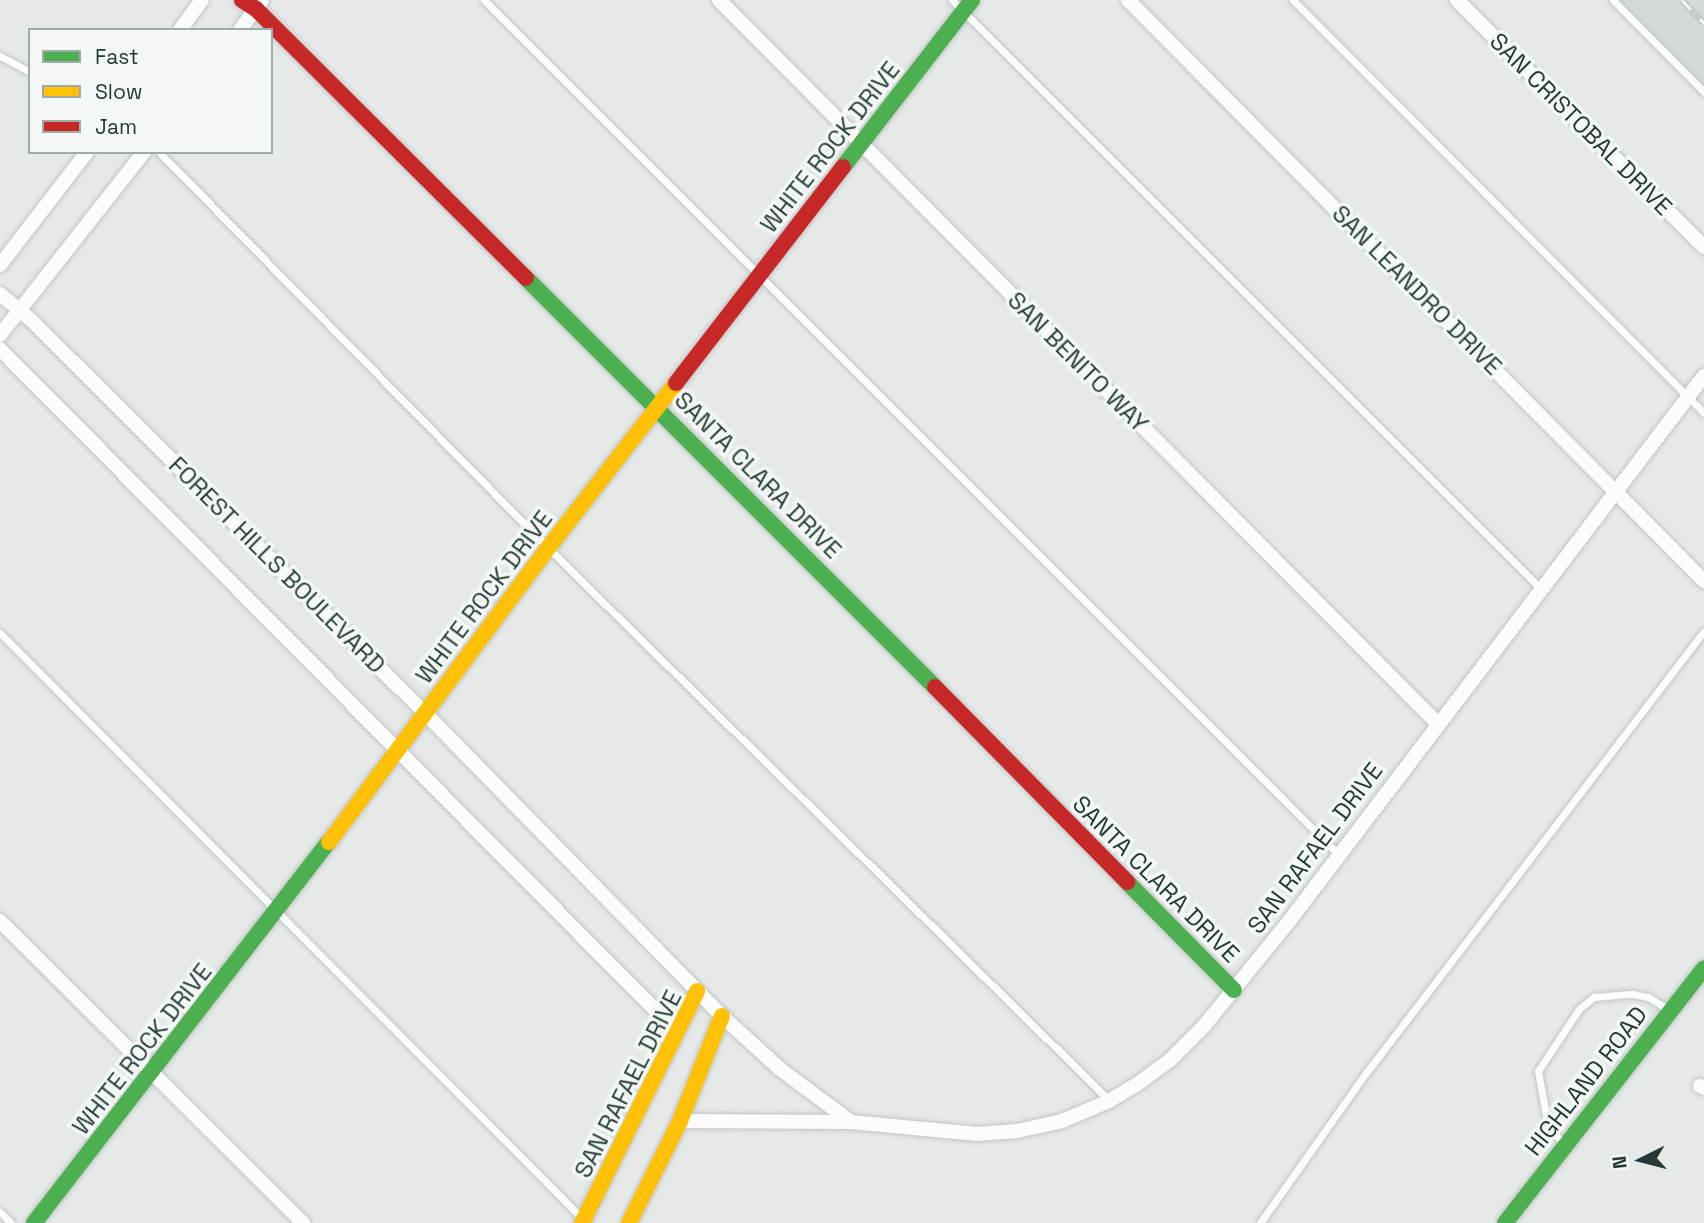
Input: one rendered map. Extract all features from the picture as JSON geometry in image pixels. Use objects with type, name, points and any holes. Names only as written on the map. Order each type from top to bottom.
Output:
[{"type":"street","points":[[181,28],[202,0]]},
{"type":"street","name":"SAN BENITO WAY","points":[[719,0],[1437,723]]},
{"type":"street","name":"SAN LEANDRO DRIVE","points":[[1128,0],[1704,581]]},
{"type":"street","name":"SAN CRISTOBAL DRIVE","points":[[1457,0],[1704,247]]},
{"type":"street","points":[[241,28],[254,3]]},
{"type":"street","name":"SANTA CLARA DRIVE","points":[[254,3],[363,119],[659,408],[1234,990]]},
{"type":"street","name":"WHITE ROCK DRIVE","points":[[34,1223],[400,751],[548,548],[862,144],[963,4]]},
{"type":"street","points":[[0,265],[85,154]]},
{"type":"street","points":[[0,335],[142,154]]},
{"type":"street","name":"FOREST HILLS BOULEVARD","points":[[0,294],[19,308],[426,714],[697,991]]},
{"type":"street","name":"FOREST HILLS BOULEVARD","points":[[0,349],[676,1031]]},
{"type":"street","name":"SAN RAFAEL DRIVE","points":[[680,1121],[851,1122],[953,1133],[1017,1131],[1062,1121],[1109,1101],[1170,1059],[1204,1026],[1234,990],[1704,376]]},
{"type":"street","points":[[0,921],[303,1223]]},
{"type":"street","name":"HIGHLAND ROAD","points":[[1505,1223],[1704,968]]},
{"type":"street","name":"SAN RAFAEL DRIVE","points":[[583,1221],[697,991],[780,1069],[851,1122]]},
{"type":"street","points":[[629,1223],[680,1121],[722,1016]]},
{"type":"lane","points":[[484,0],[1339,855]]},
{"type":"lane","points":[[1293,0],[1704,413]]},
{"type":"lane","points":[[1613,0],[1704,92]]},
{"type":"lane","points":[[963,4],[1540,588]]},
{"type":"lane","points":[[0,56],[28,71]]},
{"type":"lane","points":[[161,154],[548,548],[1109,1101]]},
{"type":"lane","points":[[1260,1223],[1366,1073],[1704,631]]},
{"type":"lane","points":[[0,633],[278,910],[583,1221]]},
{"type":"lane","points":[[1566,1146],[1548,1126],[1538,1070],[1579,1009],[1594,997],[1632,994],[1648,997],[1670,1010]]},
{"type":"lane","points":[[0,1212],[11,1223]]},
{"type":"shaded area","points":[[1608,0],[1704,0],[1704,97],[1657,50]]},
{"type":"railway","points":[[1682,0],[1704,23]]},
{"type":"traffic: fast","points":[[843,167],[972,0]]},
{"type":"traffic: fast","points":[[526,278],[935,687]]},
{"type":"traffic: fast","points":[[34,1223],[329,842]]},
{"type":"traffic: fast","points":[[1127,882],[1234,990]]},
{"type":"traffic: fast","points":[[1505,1223],[1704,968]]},
{"type":"traffic: slow","points":[[329,842],[548,548],[676,383]]},
{"type":"traffic: slow","points":[[582,1223],[697,991]]},
{"type":"traffic: slow","points":[[629,1223],[680,1121],[722,1016]]},
{"type":"traffic: jam","points":[[242,0],[256,9],[526,278]]},
{"type":"traffic: jam","points":[[676,383],[843,167]]},
{"type":"traffic: jam","points":[[935,687],[1127,882]]}]
